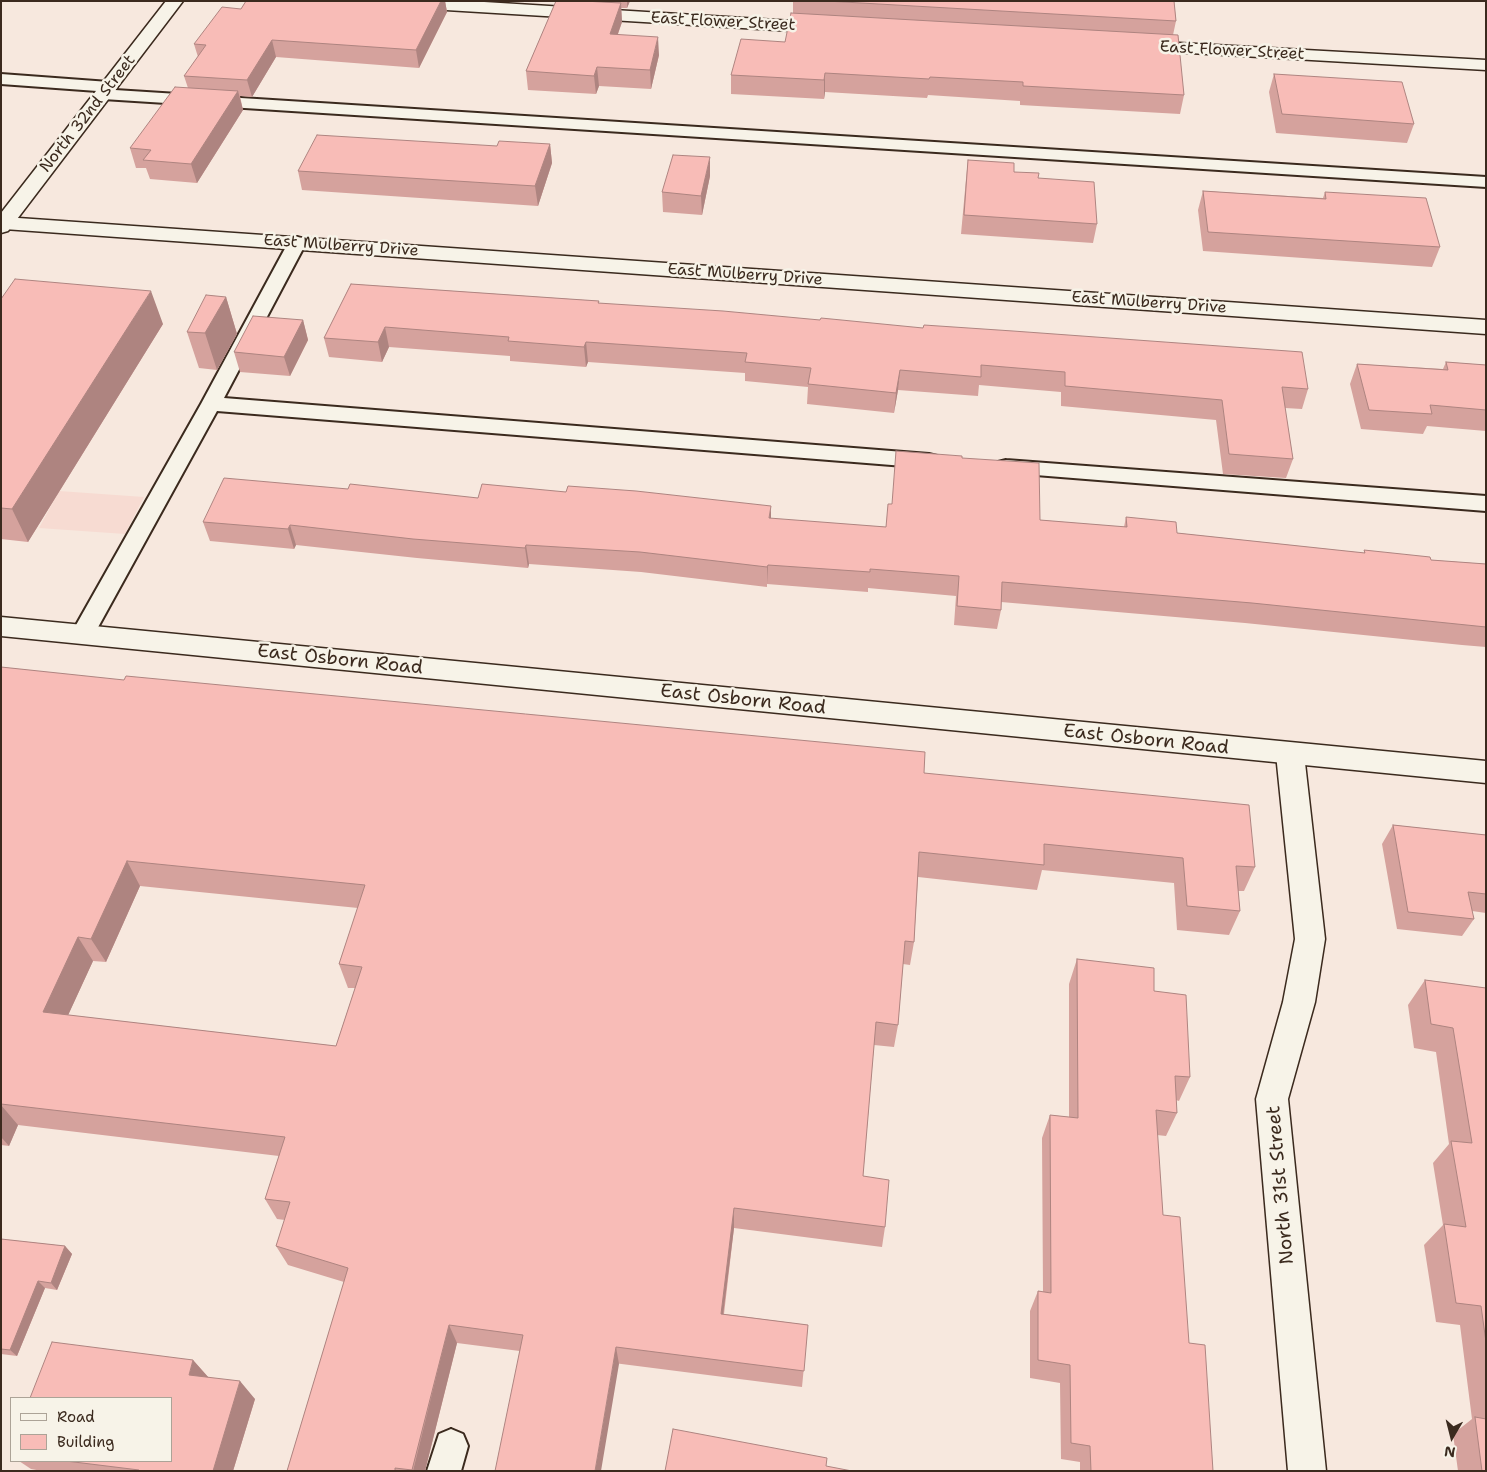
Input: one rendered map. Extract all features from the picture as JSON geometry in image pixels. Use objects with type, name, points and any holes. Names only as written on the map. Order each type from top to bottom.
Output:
[{"type":"street","name":"North 32nd Street","points":[[3,225],[175,1]]},
{"type":"street","name":"East Flower Street","points":[[380,1],[463,4],[838,29]]},
{"type":"street","name":"East Flower Street","points":[[1126,45],[1486,65]]},
{"type":"street","name":"East Mulberry Drive","points":[[3,225],[297,243],[1486,327]]},
{"type":"street","name":"East Osborn Road","points":[[1,626],[1486,772]]},
{"type":"street","name":"North 31st Street","points":[[1290,754],[1310,939],[1299,1002],[1272,1099],[1307,1471]]},
{"type":"lane","points":[[1,79],[106,90],[1486,182]]},
{"type":"lane","points":[[83,634],[211,404],[297,243]]},
{"type":"lane","points":[[211,404],[948,463]]},
{"type":"lane","points":[[988,466],[1486,504]]},
{"type":"shaded area","points":[[59,491],[144,497],[125,534],[39,528]]},
{"type":"building","points":[[246,1],[441,1],[416,50],[272,40],[247,80],[184,76],[206,45],[194,44],[222,7],[241,9]]},
{"type":"building","points":[[556,1],[621,3],[610,34],[658,37],[650,70],[597,67],[594,76],[526,71]]},
{"type":"building","points":[[826,1],[1174,1],[1176,21]]},
{"type":"building","points":[[791,13],[1178,35],[1184,95],[1023,86],[1023,82],[930,77],[929,79],[825,73],[824,80],[731,75],[741,39],[785,42]]},
{"type":"building","points":[[1274,74],[1402,82],[1414,124],[1282,114]]},
{"type":"building","points":[[175,87],[238,91],[191,164],[143,160],[151,150],[130,148]]},
{"type":"building","points":[[317,135],[497,146],[499,141],[550,144],[535,186],[298,171]]},
{"type":"building","points":[[673,155],[710,157],[701,196],[662,192]]},
{"type":"building","points":[[968,160],[1014,163],[1014,172],[1039,173],[1038,178],[1094,182],[1097,224],[964,215]]},
{"type":"building","points":[[1203,191],[1326,199],[1325,192],[1426,198],[1440,247],[1208,232]]},
{"type":"building","points":[[15,279],[151,291],[12,509],[1,508],[1,299]]},
{"type":"building","points":[[351,284],[599,301],[598,303],[723,311],[820,320],[821,318],[923,328],[924,325],[1302,352],[1308,389],[1282,387],[1293,459],[1229,454],[1222,400],[1065,386],[1065,372],[981,365],[981,377],[900,370],[896,393],[808,384],[811,368],[745,362],[747,353],[586,342],[584,347],[508,341],[509,337],[385,327],[378,342],[324,338]]},
{"type":"building","points":[[206,295],[226,297],[205,333],[187,332]]},
{"type":"building","points":[[253,316],[303,320],[284,357],[234,352]]},
{"type":"building","points":[[1446,362],[1486,365],[1486,410],[1430,405],[1432,414],[1369,410],[1357,364],[1448,370]]},
{"type":"building","points":[[896,451],[1039,463],[1040,520],[1127,527],[1126,517],[1176,522],[1177,533],[1365,553],[1364,550],[1430,557],[1431,560],[1486,564],[1486,627],[1252,603],[1002,582],[1001,610],[957,606],[959,576],[870,569],[870,572],[768,565],[767,567],[640,552],[526,545],[525,548],[413,539],[290,525],[288,529],[203,522],[224,478],[348,489],[350,484],[478,498],[482,484],[566,492],[568,486],[636,491],[771,506],[769,518],[886,527],[888,504],[892,504]]},
{"type":"building","points":[[1,667],[124,680],[126,676],[925,752],[924,773],[1249,805],[1255,867],[1236,866],[1240,911],[1187,906],[1183,858],[1044,844],[1044,865],[919,852],[914,942],[905,941],[898,1025],[876,1022],[863,1176],[889,1180],[885,1227],[734,1208],[721,1314],[808,1325],[804,1371],[616,1347],[595,1471],[495,1471],[523,1335],[449,1325],[412,1470],[395,1468],[395,1471],[287,1471],[348,1268],[276,1246],[290,1202],[265,1199],[285,1137],[1,1104]],"holes":[[[127,861],[365,885],[339,964],[362,967],[336,1046],[43,1012],[78,937],[91,939]]]},
{"type":"building","points":[[1393,825],[1486,835],[1486,894],[1468,892],[1474,919],[1408,912]]},
{"type":"building","points":[[1077,959],[1154,968],[1154,991],[1186,995],[1190,1077],[1175,1076],[1177,1113],[1156,1110],[1163,1215],[1180,1217],[1189,1343],[1205,1345],[1213,1471],[1091,1471],[1090,1446],[1071,1443],[1070,1365],[1038,1360],[1038,1291],[1051,1293],[1050,1115],[1078,1118]]},
{"type":"building","points":[[1425,980],[1486,988],[1486,1342],[1481,1306],[1456,1303],[1444,1224],[1466,1227],[1451,1141],[1472,1143],[1453,1028],[1431,1024]]},
{"type":"building","points":[[1,1239],[65,1246],[51,1283],[38,1281],[10,1350],[1,1349]]},
{"type":"building","points":[[52,1342],[193,1360],[189,1375],[240,1381],[213,1471],[138,1471],[74,1462],[172,1462],[172,1397],[30,1397]]},
{"type":"building","points":[[1475,1417],[1486,1419],[1486,1471],[1482,1471]]},
{"type":"building","points":[[673,1429],[827,1458],[826,1466],[852,1471],[665,1471]]}]
